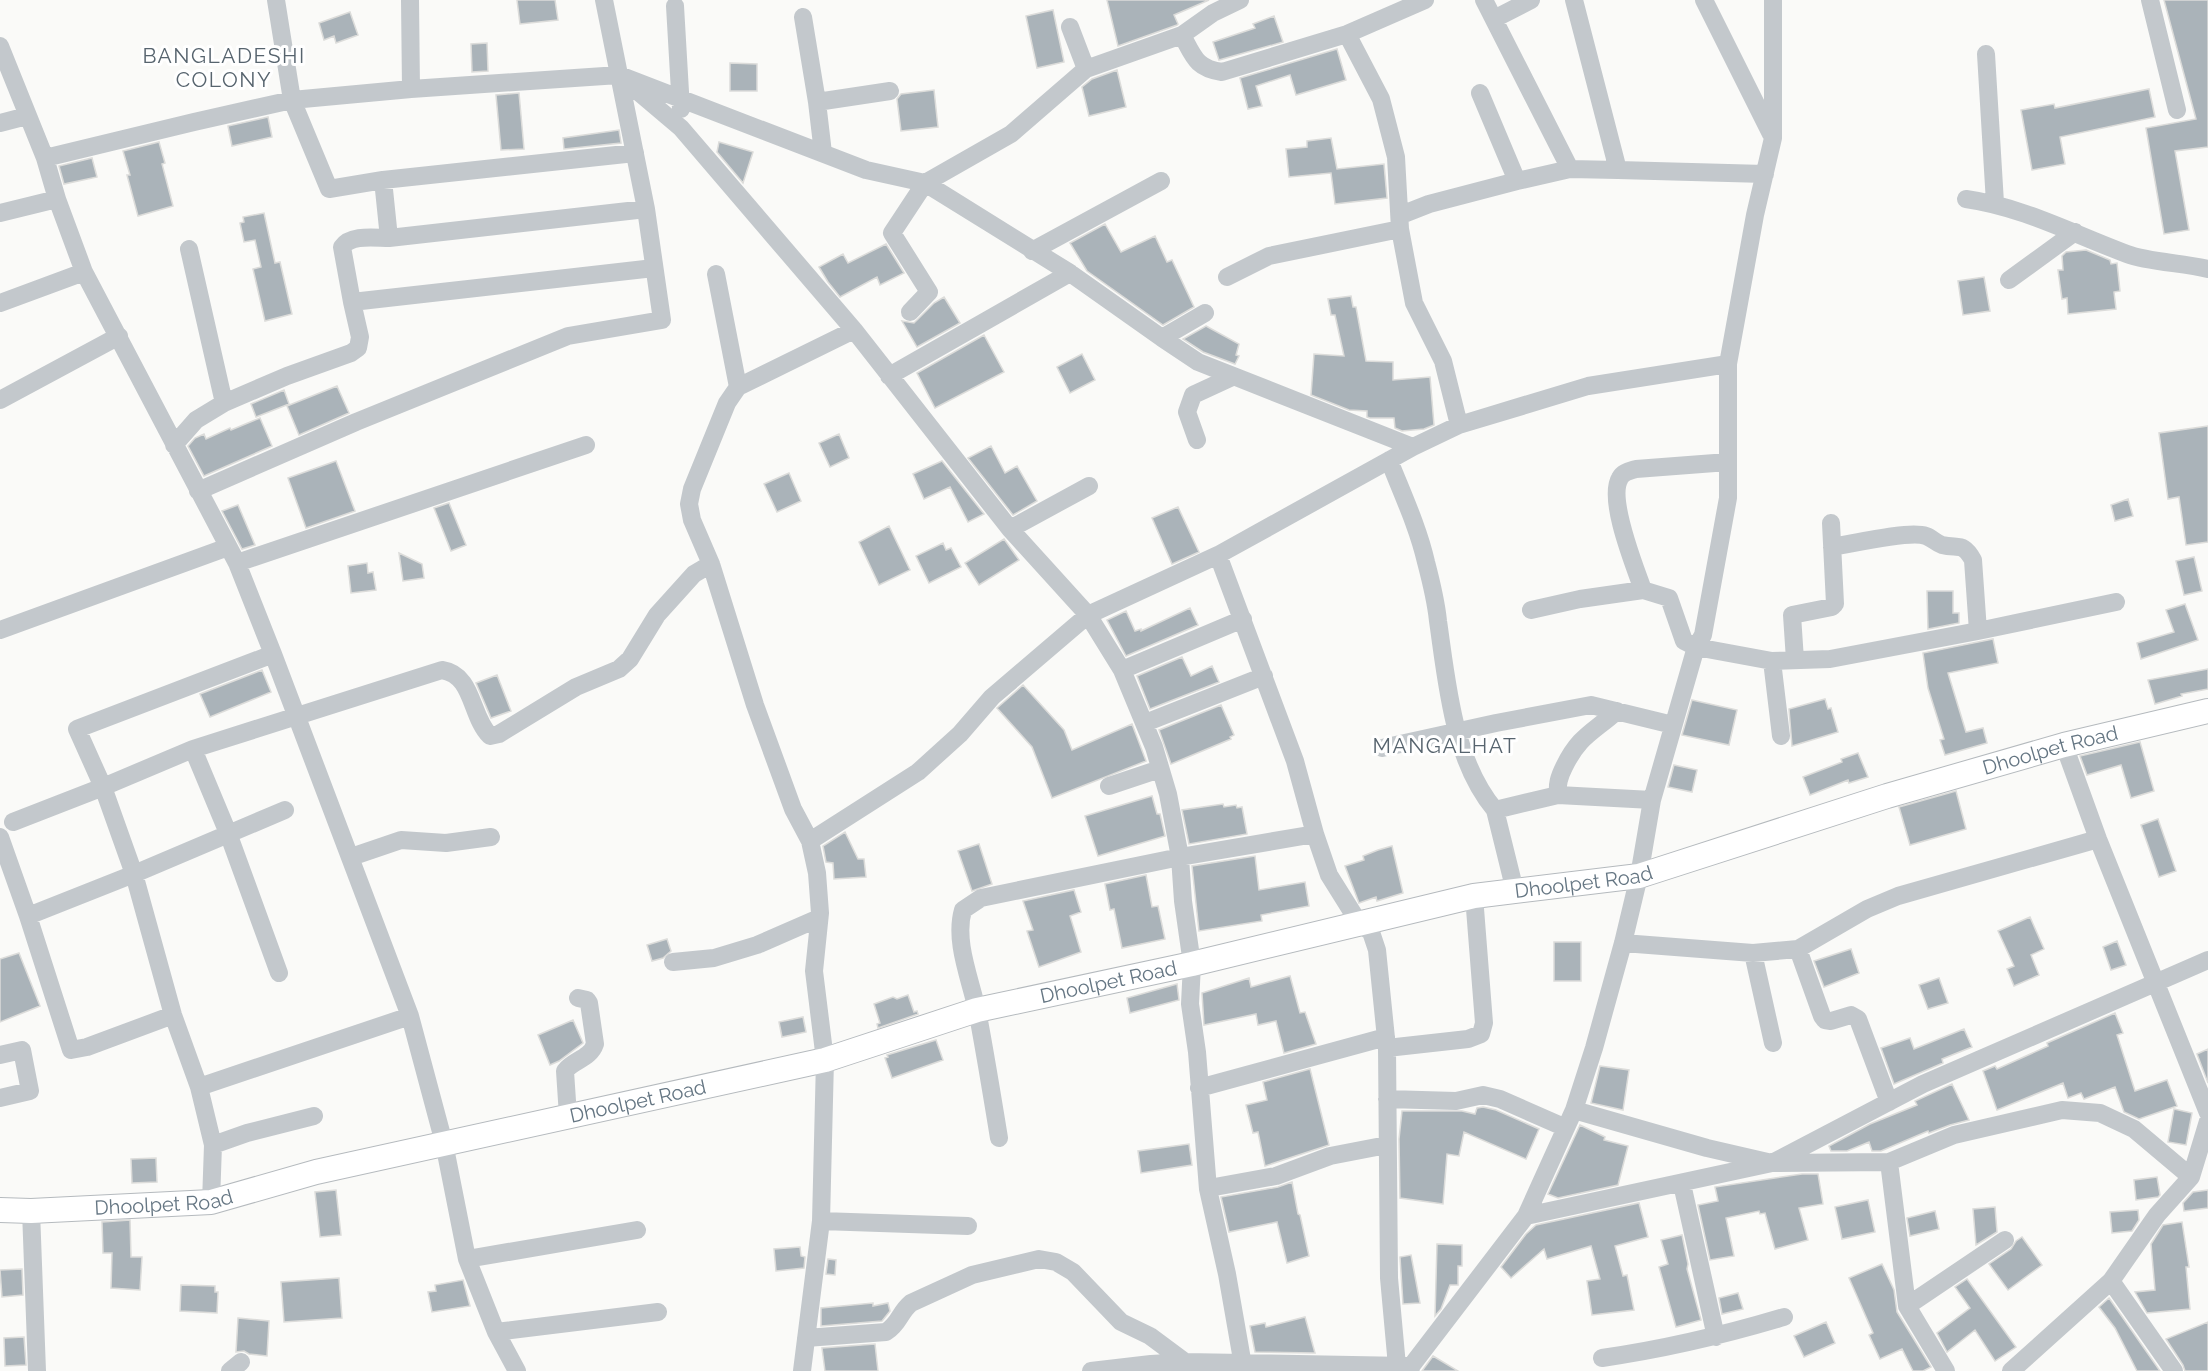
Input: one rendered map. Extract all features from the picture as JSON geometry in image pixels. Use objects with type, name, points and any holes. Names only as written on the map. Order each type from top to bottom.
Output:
[{"type":"main road","name":"Dhoolpet Road","points":[[0,1210],[31,1211],[211,1202],[316,1172],[825,1060],[977,1010],[1192,964],[1474,896],[1639,876],[1887,796],[2064,745],[2208,711]]},
{"type":"street","points":[[276,0],[291,100],[329,189],[383,180],[635,153]]},
{"type":"street","points":[[410,0],[411,89]]},
{"type":"street","points":[[198,491],[356,422],[568,336],[662,320],[646,209],[604,0]]},
{"type":"street","points":[[910,312],[929,292],[892,233],[925,183],[1011,134],[1086,69],[1182,35],[1210,7],[1240,0]]},
{"type":"street","points":[[1182,35],[1197,61],[1208,69],[1222,72],[1347,34],[1425,0]]},
{"type":"street","points":[[1484,0],[1570,170]]},
{"type":"street","points":[[1494,20],[1531,0]]},
{"type":"street","points":[[1574,0],[1618,170]]},
{"type":"street","points":[[1704,0],[1773,138]]},
{"type":"street","points":[[1407,1367],[1526,1216],[1574,1110],[1623,943],[1639,876],[1652,800],[1696,647],[1703,635],[1728,498],[1728,364],[1773,138],[1773,0]]},
{"type":"street","points":[[2150,0],[2177,110]]},
{"type":"street","points":[[675,6],[682,100],[681,128]]},
{"type":"street","points":[[803,17],[823,153]]},
{"type":"street","points":[[1070,27],[1086,69]]},
{"type":"street","points":[[1347,34],[1381,99],[1396,157],[1400,222],[1414,303],[1443,361],[1459,425]]},
{"type":"street","points":[[0,46],[45,158],[57,199],[84,272],[237,564],[273,654],[410,1016],[444,1143],[467,1258],[496,1332],[517,1371]]},
{"type":"street","points":[[1986,54],[1995,203]]},
{"type":"street","points":[[45,158],[291,100],[411,89],[619,75],[866,170],[925,183],[1070,273],[1198,362],[1413,447]]},
{"type":"street","points":[[619,75],[681,128],[854,330],[1010,530],[1088,615],[1122,670],[1145,723],[1161,769],[1180,857],[1183,901],[1192,964],[1190,1004],[1197,1052],[1209,1188],[1244,1367]]},
{"type":"street","points":[[817,102],[890,91]]},
{"type":"street","points":[[1480,93],[1517,181]]},
{"type":"street","points":[[0,123],[27,116]]},
{"type":"street","points":[[1227,277],[1269,256],[1400,222],[1429,204],[1570,170],[1765,174]]},
{"type":"street","points":[[383,180],[389,238]]},
{"type":"street","points":[[1032,251],[1161,181]]},
{"type":"street","points":[[0,213],[57,199]]},
{"type":"street","points":[[1966,200],[1995,203],[2130,255],[2208,269]]},
{"type":"street","points":[[174,445],[196,420],[224,403],[287,376],[351,353],[357,348],[360,337],[342,247],[352,239],[389,238],[646,209]]},
{"type":"street","points":[[2009,280],[2074,232]]},
{"type":"street","points":[[189,249],[224,403]]},
{"type":"street","points":[[352,302],[654,267]]},
{"type":"street","points":[[0,303],[84,272]]},
{"type":"street","points":[[889,376],[1070,273]]},
{"type":"street","points":[[716,274],[738,387]]},
{"type":"street","points":[[1161,338],[1205,313]]},
{"type":"street","points":[[802,1371],[821,1221],[825,1060],[814,971],[819,918],[817,873],[810,841],[793,809],[755,705],[711,564],[692,520],[689,504],[692,489],[727,403],[738,387],[854,330]]},
{"type":"street","points":[[0,400],[119,336]]},
{"type":"street","points":[[810,841],[918,772],[960,734],[992,697],[1088,615],[1218,555],[1413,447],[1459,425],[1588,386],[1728,364]]},
{"type":"street","points":[[1197,440],[1187,412],[1193,395],[1232,377]]},
{"type":"street","points":[[237,564],[586,445]]},
{"type":"street","points":[[1389,460],[1426,560],[1438,618],[1445,677],[1457,733],[1483,795],[1495,810],[1515,891]]},
{"type":"street","points":[[1643,590],[1622,530],[1617,505],[1618,479],[1624,473],[1636,469],[1728,462]]},
{"type":"street","points":[[1010,530],[1089,486]]},
{"type":"street","points":[[1795,660],[1792,615],[1832,607],[1835,604],[1831,523]]},
{"type":"street","points":[[1832,547],[1911,534],[1925,536],[1939,544],[1961,546],[1974,560],[1978,631]]},
{"type":"street","points":[[0,630],[228,547]]},
{"type":"street","points":[[1218,555],[1295,761],[1329,875],[1359,923],[1371,932],[1377,950],[1386,1042],[1389,1278],[1407,1367]]},
{"type":"street","points":[[13,822],[193,749],[442,670],[453,672],[463,681],[483,729],[490,736],[499,734],[576,687],[619,669],[630,659],[657,615],[694,574],[711,564]]},
{"type":"street","points":[[1531,610],[1580,599],[1643,590],[1669,598],[1684,641],[1696,647],[1772,661],[1830,659],[2116,602]]},
{"type":"street","points":[[1122,670],[1243,619]]},
{"type":"street","points":[[211,1202],[213,1145],[199,1087],[173,1015],[134,874],[103,787],[76,729],[273,654]]},
{"type":"street","points":[[1772,661],[1781,736]]},
{"type":"street","points":[[1145,723],[1264,676]]},
{"type":"street","points":[[1382,748],[1591,705],[1673,725]]},
{"type":"street","points":[[1558,795],[1557,785],[1560,775],[1574,747],[1617,711]]},
{"type":"street","points":[[2064,745],[2098,839],[2208,1113]]},
{"type":"street","points":[[193,749],[228,833],[279,973]]},
{"type":"street","points":[[1109,786],[1161,769]]},
{"type":"street","points":[[1495,810],[1558,795],[1652,800]]},
{"type":"street","points":[[28,916],[285,810]]},
{"type":"street","points":[[999,1138],[977,1010],[961,939],[960,923],[963,910],[981,898],[1180,857],[1315,834]]},
{"type":"street","points":[[0,837],[28,916],[70,1050],[87,1047],[173,1015]]},
{"type":"street","points":[[351,857],[401,840],[446,843],[491,837]]},
{"type":"street","points":[[1623,943],[1753,953],[1798,949],[1867,909],[1898,896],[2098,839]]},
{"type":"street","points":[[1199,1088],[1386,1042],[1468,1039],[1481,1034],[1484,1023],[1474,896]]},
{"type":"street","points":[[673,962],[714,958],[757,945],[819,918]]},
{"type":"street","points":[[1798,949],[1822,1016],[1831,1021],[1851,1015],[1858,1019],[1889,1102]]},
{"type":"street","points":[[1753,953],[1773,1043]]},
{"type":"street","points":[[1574,1110],[1707,1148],[1772,1163],[1923,1084],[2208,960]]},
{"type":"street","points":[[568,1116],[565,1071],[587,1056],[595,1044],[589,1003],[587,1000],[578,998]]},
{"type":"street","points":[[199,1087],[410,1016]]},
{"type":"street","points":[[0,1055],[22,1050],[30,1090],[0,1098]]},
{"type":"street","points":[[1386,1099],[1456,1101],[1483,1095],[1500,1099],[1566,1128]]},
{"type":"street","points":[[1526,1216],[1772,1163],[1889,1162],[1954,1135],[2062,1110],[2100,1113],[2134,1129],[2191,1177]]},
{"type":"street","points":[[213,1145],[247,1133],[314,1116]]},
{"type":"street","points":[[2011,1371],[2111,1281],[2157,1215],[2191,1177],[2208,1121]]},
{"type":"street","points":[[1209,1188],[1276,1176],[1330,1156],[1387,1145]]},
{"type":"street","points":[[1889,1162],[1907,1306],[1946,1371]]},
{"type":"street","points":[[1682,1184],[1716,1337]]},
{"type":"street","points":[[31,1211],[37,1371]]},
{"type":"street","points":[[821,1221],[968,1226]]},
{"type":"street","points":[[467,1258],[637,1230]]},
{"type":"street","points":[[1907,1306],[2005,1240]]},
{"type":"street","points":[[806,1338],[886,1332],[896,1326],[905,1308],[911,1303],[972,1275],[1039,1259],[1056,1262],[1073,1272],[1121,1322],[1150,1336],[1185,1362]]},
{"type":"street","points":[[2111,1281],[2174,1371]]},
{"type":"street","points":[[496,1332],[658,1312]]},
{"type":"street","points":[[1602,1358],[1716,1337],[1784,1317]]},
{"type":"street","points":[[1091,1371],[1185,1362],[1244,1367],[1407,1367]]},
{"type":"building","points":[[517,0],[555,0],[558,20],[520,24]]},
{"type":"building","points":[[1107,0],[1209,0],[1174,15],[1177,25],[1118,46]]},
{"type":"building","points":[[2164,0],[2208,0],[2208,147],[2175,151],[2189,230],[2164,234],[2146,128],[2196,119]]},
{"type":"building","points":[[1053,10],[1064,62],[1037,68],[1026,16]]},
{"type":"building","points":[[350,12],[358,35],[336,43],[334,36],[324,40],[319,23]]},
{"type":"building","points":[[1274,16],[1283,42],[1219,60],[1213,42],[1255,28],[1253,24]]},
{"type":"building","points":[[487,43],[488,71],[472,72],[471,44]]},
{"type":"building","points":[[1337,49],[1346,80],[1296,95],[1290,75],[1256,86],[1262,106],[1248,109],[1240,78]]},
{"type":"building","points":[[730,63],[757,64],[757,91],[730,91]]},
{"type":"building","points":[[1117,70],[1126,107],[1089,116],[1082,87],[1092,79]]},
{"type":"building","points":[[2149,89],[2155,117],[2060,137],[2065,164],[2032,170],[2021,110],[2054,104],[2055,108]]},
{"type":"building","points":[[934,90],[938,127],[901,131],[897,99],[901,94]]},
{"type":"building","points":[[519,93],[524,149],[501,150],[496,95]]},
{"type":"building","points":[[268,117],[272,137],[232,146],[228,126]]},
{"type":"building","points":[[619,130],[621,143],[564,149],[563,138]]},
{"type":"building","points":[[1331,138],[1337,169],[1384,164],[1387,198],[1335,204],[1331,173],[1289,177],[1286,149],[1307,147],[1307,141]]},
{"type":"building","points":[[159,142],[173,206],[138,216],[123,151]]},
{"type":"building","points":[[719,142],[753,152],[743,183],[717,152]]},
{"type":"building","points":[[92,158],[97,177],[64,184],[59,166]]},
{"type":"building","points":[[264,213],[275,263],[280,262],[292,314],[265,321],[253,269],[261,267],[255,240],[244,242],[240,223],[244,222],[243,217]]},
{"type":"building","points":[[1105,224],[1121,252],[1155,236],[1167,262],[1172,260],[1194,307],[1163,325],[1087,271],[1070,243]]},
{"type":"building","points":[[886,244],[904,273],[880,285],[877,277],[840,297],[819,267],[843,254],[848,263]]},
{"type":"building","points":[[2086,250],[2110,260],[2111,264],[2117,263],[2120,291],[2114,292],[2116,309],[2068,314],[2067,298],[2062,299],[2058,270],[2063,270],[2062,256],[2066,252]]},
{"type":"building","points":[[1984,277],[1990,311],[1963,315],[1958,281]]},
{"type":"building","points":[[1351,296],[1353,307],[1356,307],[1366,361],[1393,362],[1393,380],[1430,377],[1434,425],[1424,429],[1402,431],[1395,428],[1394,418],[1370,418],[1367,417],[1367,411],[1349,410],[1311,395],[1314,354],[1344,356],[1335,315],[1331,315],[1328,299]]},
{"type":"building","points":[[944,297],[960,323],[917,347],[902,321],[914,323],[934,303]]},
{"type":"building","points":[[1206,326],[1239,344],[1236,355],[1239,356],[1235,364],[1203,352],[1183,339]]},
{"type":"building","points":[[984,335],[1004,372],[935,408],[917,373]]},
{"type":"building","points":[[1082,354],[1095,380],[1070,393],[1057,367]]},
{"type":"building","points":[[337,386],[349,413],[299,435],[287,406]]},
{"type":"building","points":[[284,390],[289,404],[256,417],[251,404]]},
{"type":"building","points":[[260,418],[272,446],[204,476],[188,446],[195,438],[204,434],[206,439]]},
{"type":"building","points":[[2208,426],[2208,542],[2186,545],[2179,497],[2168,499],[2159,433]]},
{"type":"building","points":[[839,434],[849,458],[830,467],[819,443]]},
{"type":"building","points":[[991,446],[1005,473],[1017,466],[1037,501],[1013,515],[968,458]]},
{"type":"building","points":[[336,461],[355,511],[306,528],[288,478]]},
{"type":"building","points":[[942,461],[984,514],[968,522],[950,487],[924,499],[913,474]]},
{"type":"building","points":[[789,473],[801,501],[777,512],[764,484]]},
{"type":"building","points":[[2128,499],[2133,516],[2115,521],[2111,505]]},
{"type":"building","points":[[449,503],[466,545],[451,551],[434,508]]},
{"type":"building","points":[[238,505],[255,545],[242,549],[222,511]]},
{"type":"building","points":[[1178,507],[1199,552],[1172,564],[1152,518]]},
{"type":"building","points":[[889,526],[910,570],[879,585],[859,542]]},
{"type":"building","points":[[1004,539],[1019,560],[979,585],[965,563]]},
{"type":"building","points":[[943,543],[946,550],[951,548],[961,567],[929,583],[916,556]]},
{"type":"building","points":[[399,553],[422,564],[424,578],[403,581]]},
{"type":"building","points":[[2194,557],[2202,591],[2184,595],[2176,561]]},
{"type":"building","points":[[367,563],[368,573],[373,572],[376,590],[351,593],[348,566]]},
{"type":"building","points":[[1927,591],[1953,591],[1953,613],[1959,613],[1959,623],[1928,629]]},
{"type":"building","points":[[2185,604],[2198,640],[2141,659],[2137,643],[2174,632],[2166,610]]},
{"type":"building","points":[[1190,608],[1198,625],[1126,656],[1107,620],[1126,611],[1135,631],[1141,629],[1141,631]]},
{"type":"building","points":[[1993,639],[1998,663],[1948,673],[1966,732],[1983,728],[1987,743],[1945,755],[1940,740],[1944,739],[1928,688],[1923,653]]},
{"type":"building","points":[[1182,657],[1191,676],[1212,666],[1219,682],[1150,709],[1137,676]]},
{"type":"building","points":[[2208,669],[2208,689],[2181,694],[2182,696],[2155,704],[2148,680]]},
{"type":"building","points":[[262,670],[271,692],[210,717],[200,694]]},
{"type":"building","points":[[497,675],[511,711],[491,718],[476,683]]},
{"type":"building","points":[[1023,685],[1064,730],[1072,750],[1132,724],[1146,761],[1052,798],[1032,747],[997,708]]},
{"type":"building","points":[[1825,699],[1828,709],[1831,708],[1838,732],[1792,746],[1789,709]]},
{"type":"building","points":[[1692,700],[1737,710],[1729,745],[1682,735]]},
{"type":"building","points":[[1221,705],[1234,735],[1230,737],[1231,739],[1171,764],[1159,730]]},
{"type":"building","points":[[2140,742],[2154,791],[2131,798],[2121,765],[2087,775],[2080,756]]},
{"type":"building","points":[[1858,753],[1868,777],[1849,783],[1848,780],[1810,795],[1803,777],[1842,762],[1841,759]]},
{"type":"building","points":[[1674,765],[1697,770],[1692,792],[1668,787]]},
{"type":"building","points":[[1956,791],[1966,829],[1910,845],[1899,807]]},
{"type":"building","points":[[1152,796],[1157,814],[1160,814],[1165,836],[1098,856],[1085,816]]},
{"type":"building","points":[[1223,804],[1224,807],[1236,805],[1237,808],[1242,807],[1247,834],[1189,844],[1182,810]]},
{"type":"building","points":[[2158,819],[2176,871],[2159,877],[2141,825]]},
{"type":"building","points":[[845,832],[858,859],[864,859],[866,877],[834,879],[833,863],[826,862],[823,846]]},
{"type":"building","points":[[979,844],[992,884],[972,891],[958,851]]},
{"type":"building","points":[[1392,846],[1403,893],[1377,901],[1376,897],[1359,903],[1345,866],[1364,860],[1363,856]]},
{"type":"building","points":[[1255,856],[1259,890],[1305,882],[1309,906],[1261,915],[1262,921],[1199,931],[1192,866]]},
{"type":"building","points":[[1146,875],[1152,907],[1158,906],[1165,939],[1122,948],[1114,909],[1110,910],[1105,884]]},
{"type":"building","points":[[1074,890],[1081,912],[1070,916],[1081,952],[1039,967],[1027,931],[1033,930],[1023,901]]},
{"type":"building","points":[[2030,917],[2044,949],[2031,955],[2039,975],[2014,986],[2007,969],[2014,966],[1998,931]]},
{"type":"building","points":[[667,939],[671,951],[663,958],[652,961],[647,945]]},
{"type":"building","points":[[2117,941],[2126,965],[2111,970],[2103,947]]},
{"type":"building","points":[[1554,942],[1581,942],[1581,981],[1554,981]]},
{"type":"building","points":[[1851,949],[1859,973],[1824,987],[1814,961]]},
{"type":"building","points":[[19,953],[40,1006],[0,1022],[0,959]]},
{"type":"building","points":[[1290,976],[1300,1013],[1305,1012],[1316,1044],[1284,1053],[1276,1021],[1258,1025],[1256,1014],[1204,1025],[1202,993],[1249,978],[1251,987]]},
{"type":"building","points":[[1939,978],[1948,1003],[1928,1009],[1919,985]]},
{"type":"building","points":[[1177,984],[1179,1000],[1130,1013],[1127,998]]},
{"type":"building","points":[[908,995],[914,1012],[917,1011],[918,1014],[878,1028],[877,1024],[880,1023],[874,1004],[893,997],[897,999]]},
{"type":"building","points":[[2115,1013],[2123,1033],[2117,1035],[2135,1091],[2167,1080],[2177,1106],[2139,1119],[2124,1112],[2115,1087],[2084,1099],[2081,1093],[2068,1098],[2063,1083],[1997,1110],[1983,1071],[1995,1066],[1997,1069],[2048,1046],[2047,1043]]},
{"type":"building","points":[[803,1017],[806,1032],[782,1037],[779,1022]]},
{"type":"building","points":[[573,1020],[583,1043],[550,1065],[538,1035]]},
{"type":"building","points":[[1964,1029],[1972,1047],[1942,1059],[1943,1063],[1894,1084],[1881,1048],[1910,1038],[1914,1049]]},
{"type":"building","points":[[936,1040],[943,1060],[892,1078],[885,1058],[888,1057],[887,1055]]},
{"type":"building","points":[[2208,1049],[2208,1083],[2197,1054]]},
{"type":"building","points":[[1600,1066],[1629,1070],[1623,1110],[1591,1103]]},
{"type":"building","points":[[1310,1069],[1329,1145],[1265,1166],[1258,1132],[1253,1133],[1246,1105],[1267,1100],[1263,1082]]},
{"type":"building","points":[[1952,1084],[1969,1120],[1929,1133],[1928,1131],[1881,1151],[1872,1151],[1869,1142],[1847,1151],[1831,1151],[1829,1146],[1870,1124],[1917,1105],[1915,1101]]},
{"type":"building","points":[[1477,1108],[1496,1110],[1539,1129],[1526,1159],[1464,1132],[1459,1156],[1447,1154],[1443,1204],[1400,1198],[1399,1139],[1402,1111],[1462,1111],[1475,1114]]},
{"type":"building","points":[[2174,1109],[2192,1113],[2186,1145],[2168,1142]]},
{"type":"building","points":[[1580,1125],[1605,1137],[1604,1140],[1628,1146],[1618,1185],[1558,1198],[1548,1194]]},
{"type":"building","points":[[1189,1144],[1192,1165],[1141,1173],[1138,1151]]},
{"type":"building","points":[[156,1158],[157,1182],[132,1183],[131,1159]]},
{"type":"building","points":[[1802,1174],[1818,1174],[1823,1204],[1799,1208],[1808,1240],[1775,1249],[1765,1213],[1760,1214],[1759,1211],[1726,1218],[1734,1256],[1710,1260],[1698,1205],[1718,1201],[1715,1187]]},
{"type":"building","points":[[2157,1177],[2160,1195],[2136,1200],[2134,1180]]},
{"type":"building","points":[[1292,1182],[1309,1256],[1287,1263],[1277,1222],[1229,1232],[1221,1197],[1278,1187]]},
{"type":"building","points":[[336,1190],[341,1235],[320,1237],[315,1192]]},
{"type":"building","points":[[2208,1190],[2208,1208],[2184,1211],[2183,1203],[2193,1192]]},
{"type":"building","points":[[1868,1200],[1875,1232],[1842,1239],[1835,1207]]},
{"type":"building","points":[[1639,1203],[1648,1237],[1615,1246],[1623,1276],[1627,1275],[1634,1310],[1592,1315],[1587,1281],[1600,1279],[1591,1246],[1547,1259],[1544,1249],[1511,1278],[1501,1267],[1526,1234],[1536,1225]]},
{"type":"building","points":[[1995,1207],[1997,1232],[1976,1245],[1973,1209]]},
{"type":"building","points":[[2138,1210],[2139,1220],[2132,1231],[2112,1233],[2110,1212]]},
{"type":"building","points":[[1935,1211],[1939,1229],[1910,1236],[1907,1218]]},
{"type":"building","points":[[130,1220],[131,1257],[142,1257],[140,1290],[111,1288],[112,1253],[103,1253],[102,1222]]},
{"type":"building","points":[[2182,1222],[2189,1267],[2186,1267],[2190,1309],[2147,1313],[2135,1292],[2155,1290],[2151,1244],[2163,1225]]},
{"type":"building","points":[[1682,1235],[1687,1269],[1701,1320],[1676,1327],[1659,1267],[1668,1264],[1661,1240]]},
{"type":"building","points":[[2022,1237],[2042,1265],[2008,1290],[1989,1264],[2011,1249]]},
{"type":"building","points":[[1437,1244],[1462,1245],[1462,1266],[1458,1266],[1458,1285],[1450,1285],[1441,1309],[1435,1316]]},
{"type":"building","points":[[800,1247],[801,1256],[805,1257],[804,1268],[776,1271],[774,1249]]},
{"type":"building","points":[[1411,1255],[1420,1303],[1403,1304],[1400,1257]]},
{"type":"building","points":[[828,1259],[836,1260],[835,1275],[826,1274]]},
{"type":"building","points":[[1882,1264],[1894,1290],[1897,1312],[1931,1367],[1923,1371],[1913,1371],[1902,1349],[1880,1359],[1869,1335],[1873,1333],[1849,1278]]},
{"type":"building","points":[[22,1269],[23,1295],[2,1297],[0,1270]]},
{"type":"building","points":[[339,1278],[342,1318],[284,1322],[281,1282]]},
{"type":"building","points":[[1967,1279],[2016,1347],[1995,1361],[1975,1330],[1947,1352],[1937,1333],[1970,1308],[1955,1287]]},
{"type":"building","points":[[463,1280],[470,1306],[432,1312],[428,1292],[436,1291],[435,1285]]},
{"type":"building","points":[[181,1285],[215,1286],[215,1292],[218,1292],[217,1313],[180,1311]]},
{"type":"building","points":[[1738,1293],[1743,1309],[1722,1314],[1719,1298]]},
{"type":"building","points":[[2109,1298],[2160,1371],[2137,1371],[2115,1328],[2099,1307]]},
{"type":"building","points":[[873,1303],[873,1306],[888,1303],[890,1311],[882,1321],[821,1326],[821,1308]]},
{"type":"building","points":[[1305,1317],[1315,1353],[1255,1352],[1250,1326],[1265,1323],[1266,1327]]},
{"type":"building","points":[[238,1318],[269,1321],[267,1356],[249,1354],[244,1351],[236,1352]]},
{"type":"building","points":[[1826,1322],[1835,1343],[1804,1357],[1794,1336]]},
{"type":"building","points":[[2208,1322],[2208,1371],[2185,1371],[2166,1339]]},
{"type":"building","points":[[24,1337],[26,1365],[5,1366],[4,1338]]},
{"type":"building","points":[[875,1344],[878,1371],[825,1371],[822,1348]]},
{"type":"building","points":[[1433,1356],[1458,1371],[1422,1371]]},
{"type":"district","name":"BANGLADESHI COLONY","points":[[224,67]]},
{"type":"district","name":"MANGALHAT","points":[[1445,745]]}]
